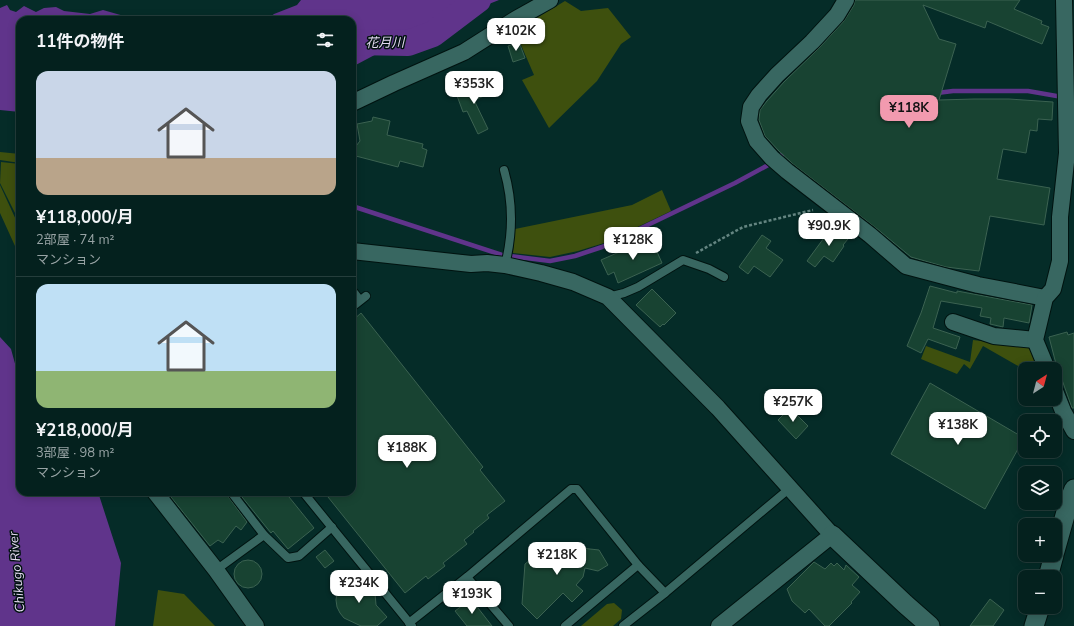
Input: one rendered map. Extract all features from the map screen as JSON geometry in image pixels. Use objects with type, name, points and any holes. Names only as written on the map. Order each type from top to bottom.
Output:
[{"type":"street","points":[[356,101],[464,52],[516,19],[550,0]]},
{"type":"street","points":[[846,0],[836,15],[812,42],[777,75],[750,107],[748,121],[757,141],[774,160],[870,235],[906,266],[978,285],[1045,298]]},
{"type":"street","points":[[1043,362],[1035,340],[1045,298],[1053,289],[1060,261],[1060,217],[1067,154],[1064,0]]},
{"type":"street","points":[[356,251],[471,264],[506,260],[541,273],[573,282],[608,297],[718,408],[832,535],[930,626]]},
{"type":"street","points":[[953,322],[994,336],[1035,340]]},
{"type":"street","points":[[1061,406],[1074,431]]},
{"type":"street","points":[[1062,526],[1074,489]]},
{"type":"street","points":[[158,496],[216,570],[256,626]]},
{"type":"street","points":[[719,626],[832,535]]},
{"type":"street","points":[[1034,626],[1038,614]]},
{"type":"lane","points":[[504,170],[509,185],[511,209],[506,260]]},
{"type":"lane","points":[[608,297],[624,293],[638,287],[683,260],[709,269],[724,277]]},
{"type":"lane","points":[[356,293],[363,298],[356,304]]},
{"type":"lane","points":[[623,626],[665,593],[790,488]]},
{"type":"lane","points":[[306,496],[410,624],[571,489],[577,489],[638,564],[665,593]]},
{"type":"lane","points":[[234,496],[264,535],[288,558],[299,556],[332,528]]},
{"type":"lane","points":[[216,570],[264,535]]},
{"type":"lane","points":[[565,626],[638,564]]},
{"type":"lane","points":[[467,577],[509,626]]},
{"type":"path","points":[[683,260],[743,228],[831,205]]},
{"type":"green space","points":[[565,1],[581,11],[608,8],[631,37],[621,44],[597,81],[549,128],[522,80],[534,75],[515,31]]},
{"type":"green space","points":[[0,152],[16,154],[16,162],[0,160]]},
{"type":"green space","points":[[1,162],[16,164],[16,215],[0,183]]},
{"type":"green space","points":[[0,185],[16,220],[16,248],[0,213]]},
{"type":"green space","points":[[662,190],[671,211],[604,243],[578,251],[550,257],[513,253],[515,229],[632,205]]},
{"type":"green space","points":[[973,340],[1034,347],[1039,362],[1018,362],[1018,366],[983,346],[970,369],[964,364],[957,374],[921,359],[926,346],[970,362]]},
{"type":"green space","points":[[158,590],[184,594],[215,626],[153,626]]},
{"type":"green space","points":[[614,603],[622,610],[621,619],[613,626],[581,626],[607,604]]},
{"type":"water","points":[[301,0],[499,0],[416,33],[356,65],[356,16],[271,16],[297,5]]},
{"type":"water","points":[[7,5],[10,10],[16,12],[24,6],[36,12],[44,8],[56,7],[64,11],[90,14],[103,10],[124,16],[16,16],[16,112],[0,110],[0,8]]},
{"type":"water","name":"Chikugo River","points":[[0,337],[11,349],[16,367],[16,496],[99,496],[121,563],[115,626],[0,626]]},
{"type":"building","points":[[855,0],[1020,0],[1014,9],[1042,21],[1041,24],[1049,27],[1042,44],[987,21],[985,28],[923,5],[939,39],[956,44],[939,100],[1009,99],[1053,102],[1052,120],[1038,119],[1037,131],[1030,130],[1026,153],[1003,149],[997,179],[1050,188],[1044,225],[990,216],[979,271],[946,267],[911,257],[793,164],[765,136],[759,120],[760,110],[784,82],[844,21],[854,5]]},
{"type":"building","points":[[519,42],[525,58],[513,62],[508,46]]},
{"type":"building","points":[[484,82],[489,94],[474,100],[488,129],[478,134],[467,111],[463,112],[456,93]]},
{"type":"building","points":[[373,117],[390,121],[387,135],[423,144],[422,148],[427,150],[423,167],[400,161],[398,167],[356,156],[356,146],[360,141],[357,124],[372,121]]},
{"type":"building","points":[[832,227],[848,239],[833,262],[824,256],[815,267],[807,261]]},
{"type":"building","points":[[762,235],[771,241],[766,248],[783,260],[770,277],[754,266],[748,274],[739,267]]},
{"type":"building","points":[[651,238],[662,263],[618,283],[614,272],[608,275],[601,260]]},
{"type":"building","points":[[930,286],[957,293],[957,291],[1032,305],[1029,323],[1004,318],[1003,327],[990,324],[991,318],[980,316],[982,308],[941,301],[933,328],[960,337],[956,349],[928,339],[921,353],[907,346],[921,313]]},
{"type":"building","points":[[652,289],[676,313],[660,327],[636,305]]},
{"type":"building","points":[[361,313],[483,467],[480,470],[505,501],[487,515],[489,518],[464,540],[467,544],[443,563],[445,566],[428,579],[426,576],[405,593],[327,496],[356,496],[356,317]]},
{"type":"building","points":[[1067,332],[1068,335],[1074,333],[1074,408],[1072,408],[1062,380],[1062,362],[1056,362],[1049,337]]},
{"type":"building","points":[[930,383],[1018,434],[1018,449],[985,509],[891,454]]},
{"type":"building","points":[[790,408],[808,426],[796,439],[778,420]]},
{"type":"building","points":[[170,496],[228,496],[247,522],[241,530],[236,526],[223,543],[218,540],[210,546]]},
{"type":"building","points":[[241,496],[288,496],[314,528],[288,549],[273,531],[271,533]]},
{"type":"building","points":[[554,545],[599,550],[608,565],[598,571],[585,568],[583,577],[576,585],[583,591],[572,602],[563,593],[537,619],[522,604],[525,564],[543,549],[547,553]]},
{"type":"building","points":[[325,550],[334,561],[325,568],[316,557]]},
{"type":"building","points":[[248,560],[258,564],[262,574],[258,584],[248,588],[238,584],[234,574],[238,564]]},
{"type":"building","points":[[814,562],[825,569],[831,563],[834,566],[837,563],[844,570],[846,565],[859,577],[852,585],[860,592],[851,602],[852,603],[829,626],[825,626],[809,609],[805,613],[792,601],[787,589]]},
{"type":"building","points":[[360,581],[372,587],[375,593],[376,605],[387,617],[377,626],[361,626],[344,618],[340,613],[337,607],[337,593],[346,583]]},
{"type":"building","points":[[471,599],[492,626],[467,626],[455,611]]},
{"type":"building","points":[[990,599],[1004,610],[993,626],[970,626]]},
{"type":"waterway","name":"花月川","points":[[356,42],[408,43],[433,34],[478,0]]},
{"type":"waterway","points":[[937,93],[953,91],[1028,91],[1074,99]]},
{"type":"waterway","points":[[356,207],[502,255],[550,261],[575,256],[602,247],[735,183],[770,164],[782,155],[785,150]]}]
